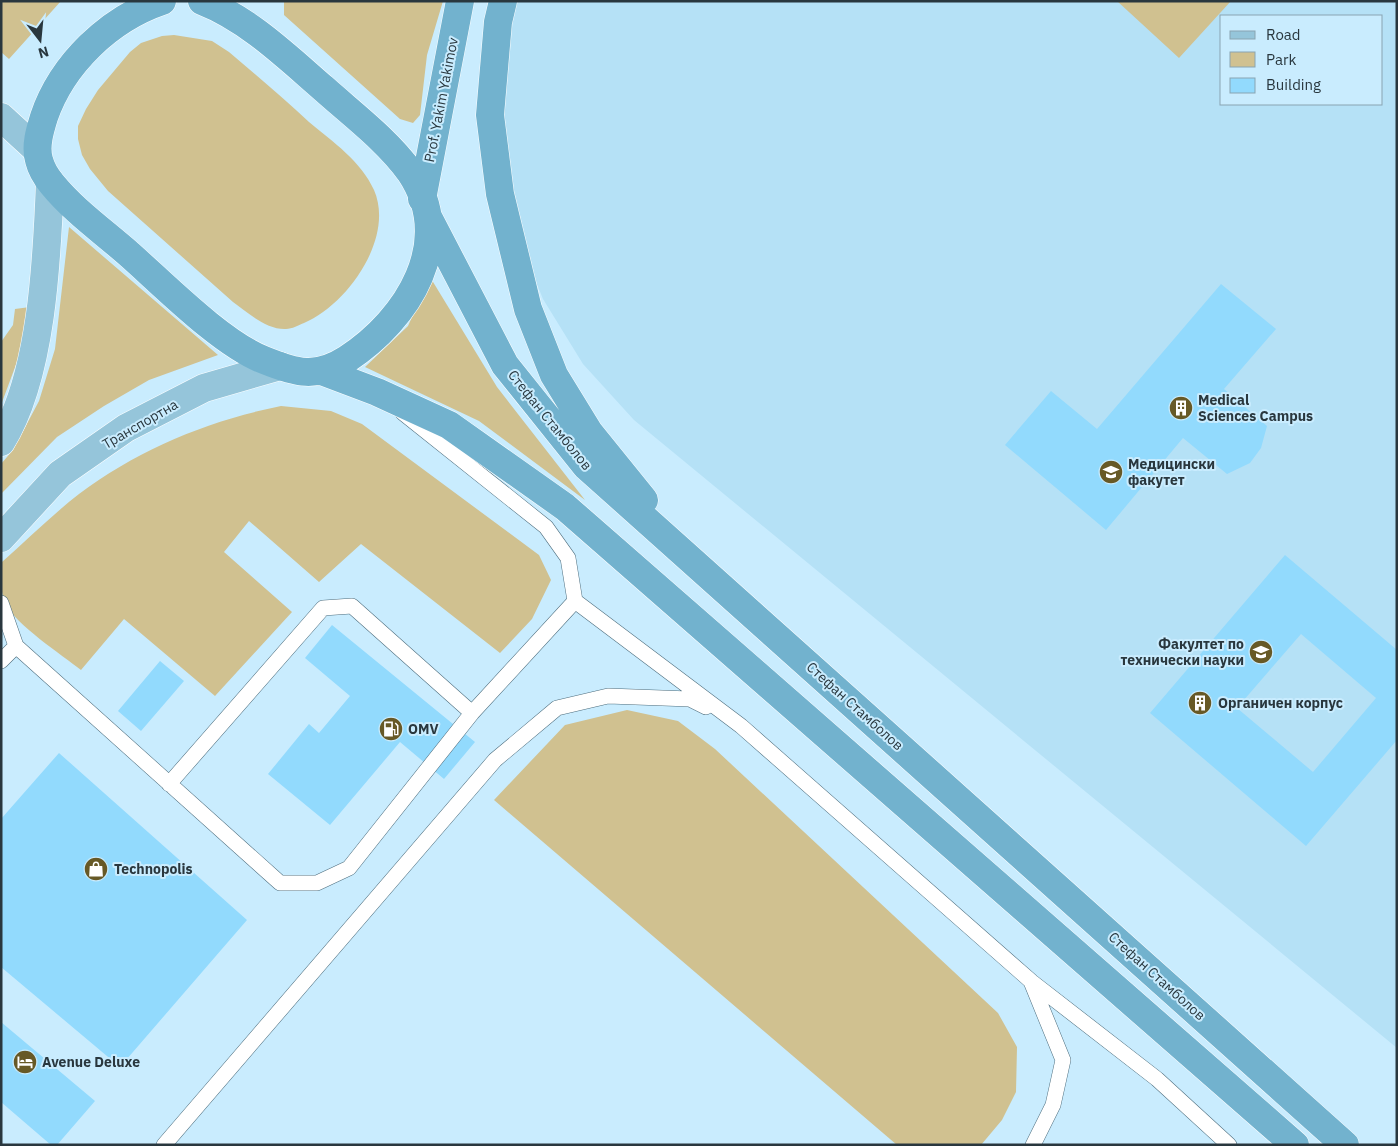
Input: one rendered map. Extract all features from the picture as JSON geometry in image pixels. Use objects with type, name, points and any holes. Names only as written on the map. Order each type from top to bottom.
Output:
[{"type":"highway","points":[[162,1],[140,9],[113,27],[80,56],[63,78],[48,107],[40,129],[37,150],[39,162],[50,182],[73,206],[215,329],[260,359],[307,372],[324,372],[377,392],[449,425],[565,508],[1296,1145]]},
{"type":"highway","name":"Prof. Yakim Yakimov","points":[[425,208],[460,1]]},
{"type":"highway","points":[[503,1],[498,22],[490,115],[500,194],[528,309],[554,375],[589,432],[697,565]]},
{"type":"highway","name":"Стефан Стамболов","points":[[214,3],[272,43],[358,119],[398,158],[412,175],[425,208],[505,366],[586,466],[1345,1145]]},
{"type":"highway","points":[[324,372],[360,350],[382,333],[416,285],[424,266],[429,244],[425,208]]},
{"type":"main road","points":[[1,117],[37,150]]},
{"type":"main road","points":[[1,442],[18,407],[29,370],[47,258],[50,182]]},
{"type":"main road","name":"Транспортна","points":[[1,538],[60,474],[126,428],[204,388],[280,366]]},
{"type":"lane","points":[[377,392],[546,527],[568,558],[575,601],[741,726],[1032,982],[1157,1079],[1229,1145]]},
{"type":"lane","points":[[1,604],[16,646],[280,883],[317,883],[349,868],[472,713],[575,601]]},
{"type":"lane","points":[[169,784],[322,608],[352,606],[472,713]]},
{"type":"lane","points":[[1,661],[16,646]]},
{"type":"lane","points":[[164,1145],[495,760],[557,708],[608,696],[690,698],[741,726]]},
{"type":"lane","points":[[1032,982],[1063,1060],[1053,1105],[1033,1145]]},
{"type":"shaded area","points":[[508,1],[1397,1],[1397,1048],[634,420],[583,364],[543,299],[514,228],[499,153]]},
{"type":"green space","points":[[1,1],[61,1],[9,59],[1,52]]},
{"type":"green space","points":[[284,1],[443,1],[427,55],[420,115],[413,123],[400,119],[284,15]]},
{"type":"green space","points":[[1117,1],[1231,1],[1179,58]]},
{"type":"green space","points":[[174,35],[212,41],[229,52],[346,153],[362,170],[374,190],[379,209],[378,228],[363,268],[351,286],[336,301],[320,314],[298,326],[286,329],[272,327],[258,320],[233,302],[108,191],[90,169],[82,155],[78,139],[78,126],[98,90],[130,52],[141,43],[162,36]]},
{"type":"green space","points":[[69,227],[218,355],[149,380],[104,406],[57,437],[1,494],[1,464],[13,450],[39,401],[55,349]]},
{"type":"green space","points":[[430,277],[497,387],[585,500],[479,421],[365,367],[408,326]]},
{"type":"green space","points":[[30,307],[21,351],[1,405],[1,342],[13,325],[15,309]]},
{"type":"green space","points":[[281,406],[331,411],[362,424],[539,555],[551,580],[532,619],[500,653],[361,544],[319,582],[249,521],[224,552],[292,612],[215,696],[124,619],[81,670],[29,630],[11,612],[4,599],[2,589],[2,562],[79,494],[125,463],[175,439],[227,420]]},
{"type":"green space","points":[[627,710],[678,721],[715,749],[998,1013],[1017,1047],[1016,1092],[1002,1120],[981,1145],[897,1145],[494,800],[565,725]]},
{"type":"building","name":"Medical Sciences Campus","points":[[1221,284],[1276,329],[1224,389],[1267,426],[1261,448],[1250,463],[1227,474],[1183,438],[1106,530],[1005,445],[1051,391],[1097,429]]},
{"type":"building","name":"Органичен корпус","points":[[1285,555],[1397,650],[1397,740],[1306,846],[1150,713]],"holes":[[[1301,634],[1376,698],[1313,772],[1237,708]]]},
{"type":"building","name":"OMV","points":[[332,625],[475,742],[444,779],[400,742],[330,825],[268,774],[309,724],[319,733],[350,696],[305,658]]},
{"type":"building","points":[[160,661],[184,681],[141,731],[118,711]]},
{"type":"building","name":"Technopolis","points":[[59,753],[247,920],[120,1067],[1,967],[1,819]]},
{"type":"building","name":"Avenue Deluxe","points":[[1,1022],[95,1101],[57,1145],[51,1145],[1,1102]]},
{"type":"place","name":"Medical Sciences Campus","points":[[1181,408]]},
{"type":"place","name":"Медицински факутет","points":[[1111,472]]},
{"type":"place","name":"Факултет по технически науки","points":[[1261,652]]},
{"type":"place","name":"Органичен корпус","points":[[1200,703]]},
{"type":"place","name":"OMV","points":[[391,729]]},
{"type":"place","name":"Technopolis","points":[[96,869]]},
{"type":"place","name":"Avenue Deluxe","points":[[25,1062]]}]
